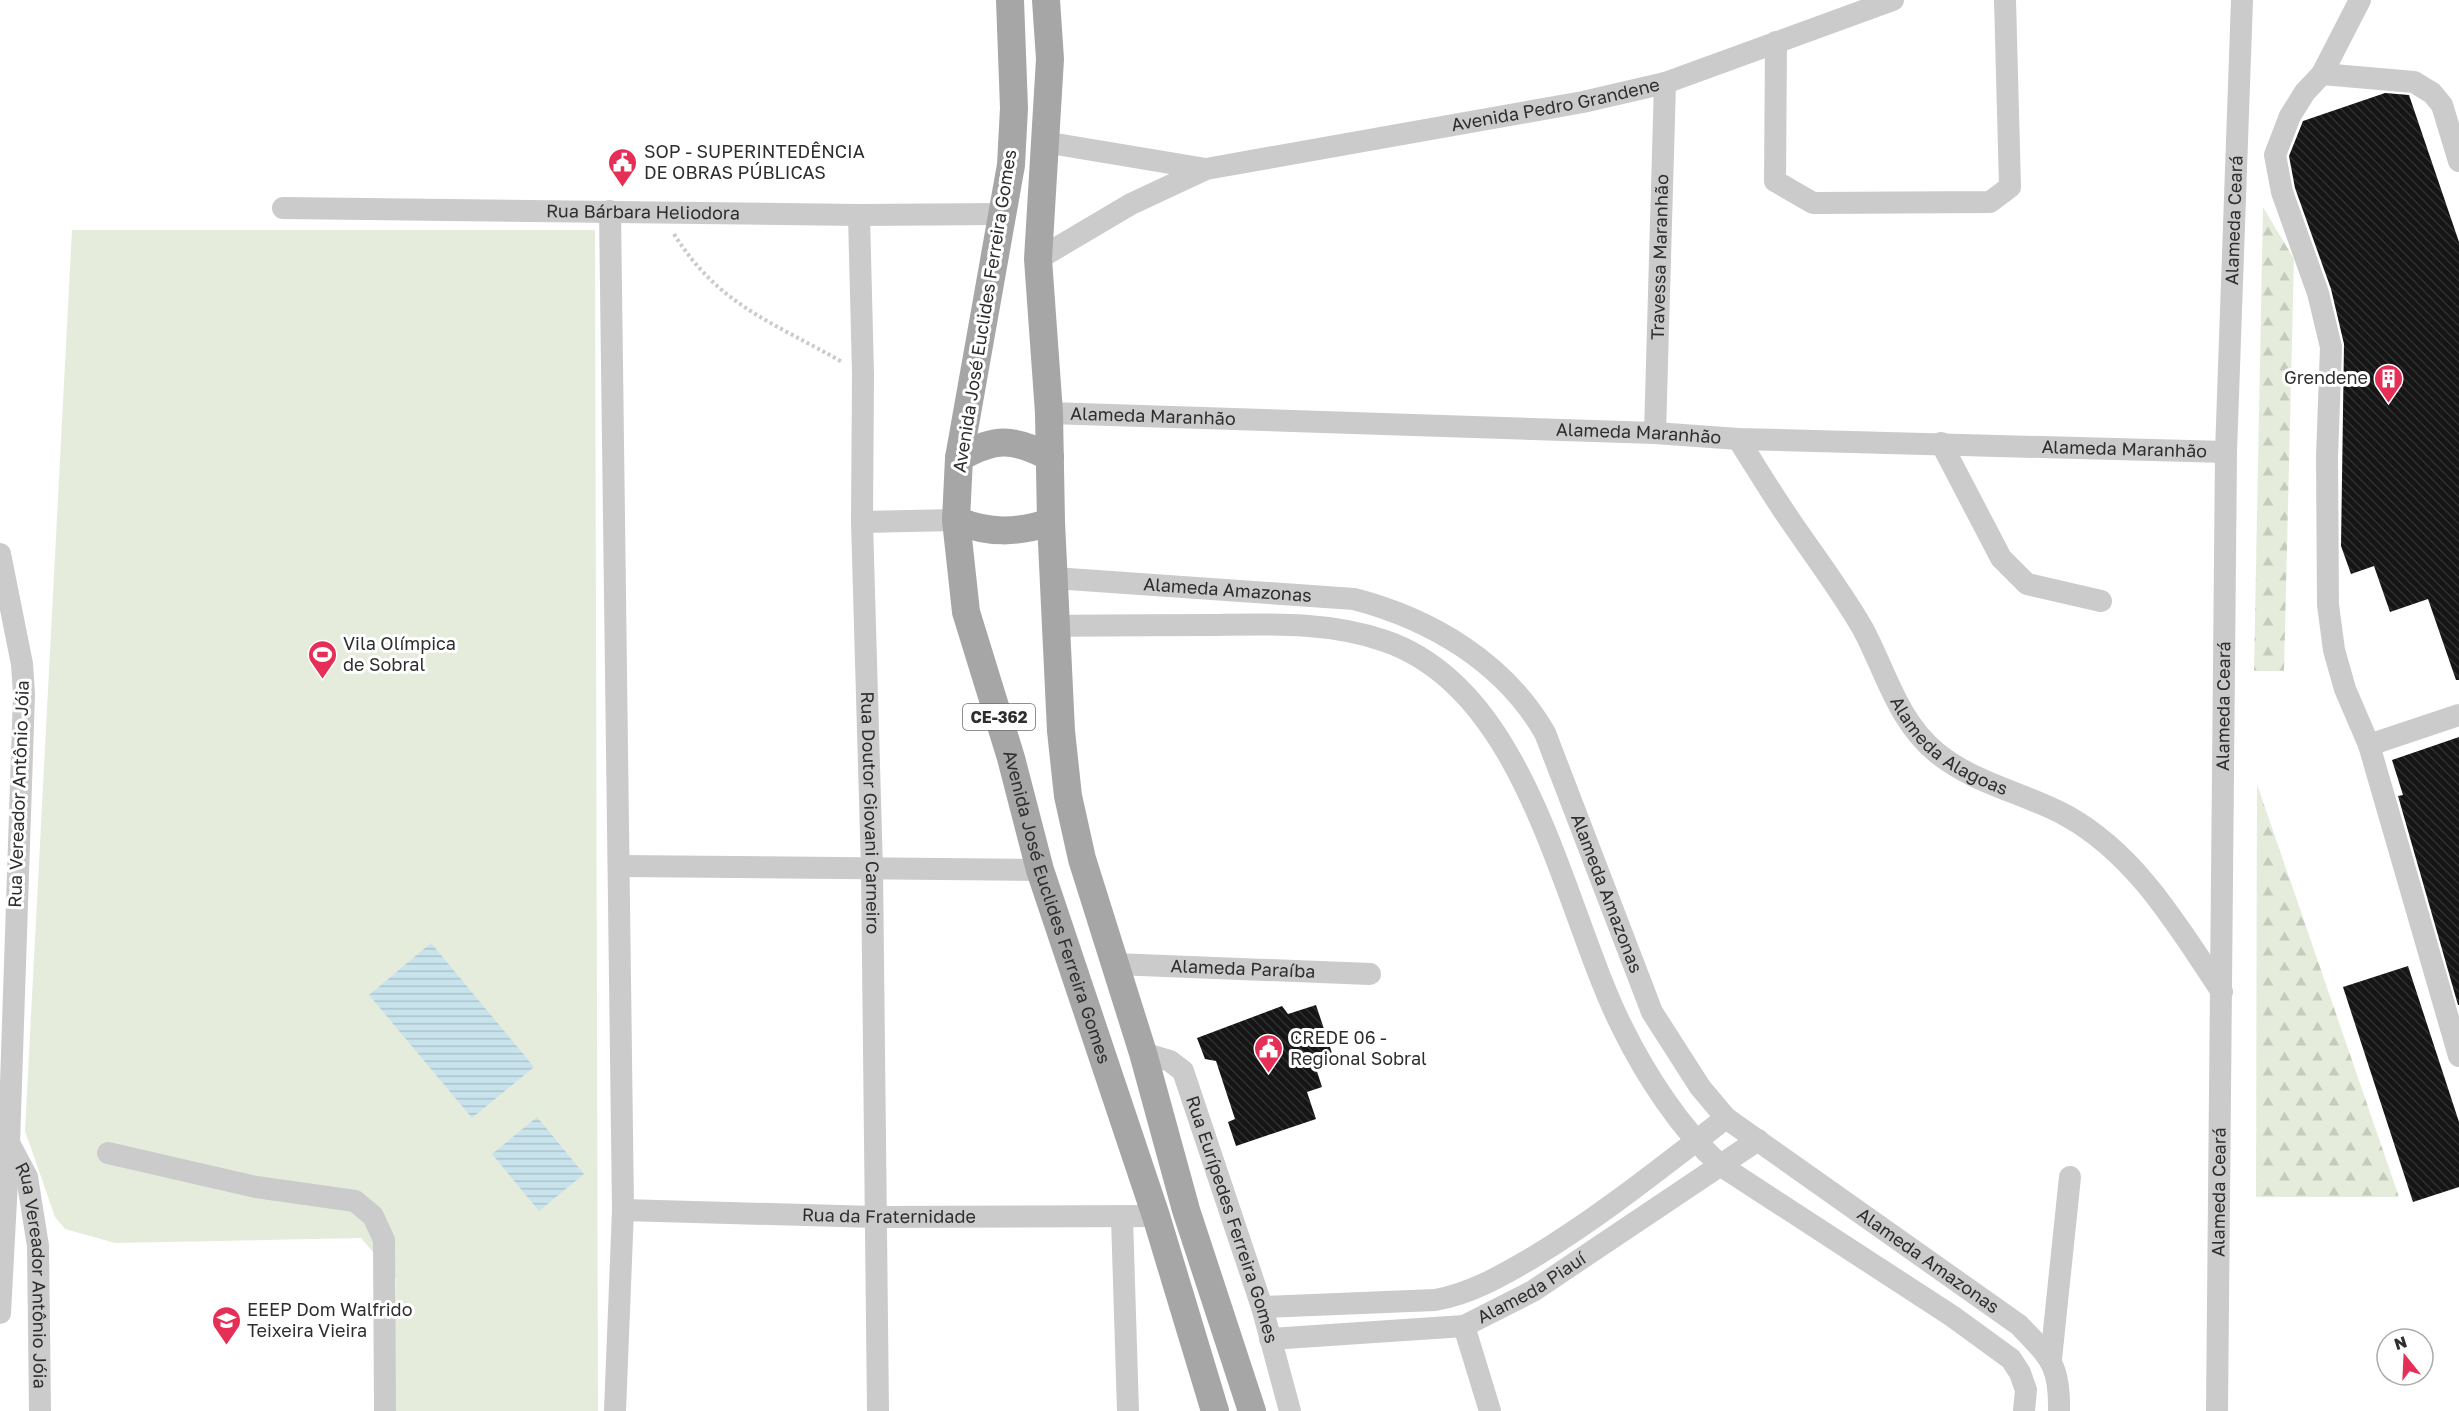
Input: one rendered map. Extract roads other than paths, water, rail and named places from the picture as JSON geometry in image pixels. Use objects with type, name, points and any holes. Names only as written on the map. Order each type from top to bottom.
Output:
[{"type":"main road","name":"Avenida José Euclides Ferreira Gomes","points":[[1010,0],[1014,108],[1011,165],[959,458],[956,520],[966,612],[1011,758],[1040,870],[1156,1216],[1215,1411]]},
{"type":"main road","name":"Avenida José Euclides Ferreira Gomes","points":[[1046,0],[1050,59],[1038,259],[1049,413],[1051,522],[1061,731],[1068,796],[1082,859],[1143,1053],[1186,1210],[1252,1411]]},
{"type":"main road","points":[[959,458],[980,446],[1001,441],[1035,450],[1050,457]]},
{"type":"main road","points":[[956,520],[974,528],[1006,532],[1051,522]]},
{"type":"street","name":"Avenida Pedro Grandene","points":[[1038,259],[1131,204],[1206,169],[1583,102],[1665,83],[1893,0]]},
{"type":"street","points":[[1776,42],[1775,181],[1813,203],[1990,202],[2010,187],[2005,0]]},
{"type":"street","name":"Alameda Ceará","points":[[2217,1411],[2226,452],[2242,0]]},
{"type":"street","points":[[2360,0],[2322,74],[2305,92],[2290,116],[2275,155],[2282,192],[2318,293],[2331,347],[2327,457],[2328,605],[2334,650],[2345,689],[2368,744],[2459,1056]]},
{"type":"street","points":[[2322,74],[2414,82],[2432,93],[2442,105],[2459,161]]},
{"type":"street","name":"Travessa Maranhão","points":[[1655,433],[1665,83]]},
{"type":"street","name":"Avenida Pedro Grandene","points":[[1044,142],[1206,169]]},
{"type":"street","name":"Rua Bárbara Heliodora","points":[[283,208],[859,215],[1002,214]]},
{"type":"street","points":[[610,211],[623,1210],[615,1411]]},
{"type":"street","name":"Rua Doutor Giovani Carneiro","points":[[859,215],[863,374],[862,522],[872,869],[878,1411]]},
{"type":"street","name":"Alameda Maranhão","points":[[1049,413],[1655,433],[1738,439],[2226,452]]},
{"type":"street","name":"Alameda Alagoas","points":[[1738,439],[1862,628],[1895,701],[1914,728],[1937,753],[1969,773],[2066,815],[2091,831],[2132,867],[2153,891],[2222,992]]},
{"type":"street","points":[[1941,443],[2001,558],[2027,584],[2101,601]]},
{"type":"street","points":[[862,522],[956,520]]},
{"type":"street","name":"Rua Vereador Antônio Jóia","points":[[0,555],[22,664],[24,694],[8,938],[9,1144],[0,1313]]},
{"type":"street","name":"Alameda Amazonas","points":[[1054,578],[1353,599],[1389,608],[1417,620],[1474,654],[1499,675],[1532,711],[1553,752],[1652,1012],[1700,1087],[1726,1119],[2019,1324],[2051,1359],[2057,1381],[2059,1411]]},
{"type":"street","points":[[1336,629],[1353,599]]},
{"type":"street","name":"Alameda Amazonas","points":[[1056,626],[1305,624],[1384,640],[1443,673],[1474,704],[1500,737],[1549,847],[1622,1028],[1695,1142],[1720,1165],[1952,1316],[2011,1359],[2020,1373],[2026,1390],[2024,1411]]},
{"type":"street","points":[[1425,662],[1446,636]]},
{"type":"street","points":[[2368,744],[2459,716]]},
{"type":"street","points":[[1549,847],[1584,834]]},
{"type":"street","points":[[620,866],[1040,870]]},
{"type":"street","name":"Alameda Paraíba","points":[[1114,964],[1370,974]]},
{"type":"street","name":"Rua Eurípedes Ferreira Gomes","points":[[1143,1053],[1170,1061],[1183,1071],[1262,1307],[1290,1411]]},
{"type":"street","name":"Alameda Piauí","points":[[1262,1307],[1425,1301],[1455,1297],[1521,1265],[1581,1229],[1726,1119]]},
{"type":"street","name":"Alameda Piauí","points":[[1270,1339],[1464,1326],[1533,1291],[1758,1140]]},
{"type":"street","name":"Rua Vereador Antônio Jóia","points":[[9,1144],[27,1177],[38,1246],[40,1411]]},
{"type":"street","points":[[108,1153],[256,1187],[355,1201],[373,1216],[384,1240],[385,1411]]},
{"type":"street","points":[[2051,1359],[2070,1177]]},
{"type":"street","name":"Rua da Fraternidade","points":[[623,1210],[875,1216],[1122,1218],[1156,1216]]},
{"type":"street","points":[[1122,1218],[1128,1411]]},
{"type":"street","points":[[1464,1326],[1490,1411]]},
{"type":"water","points":[[431,943],[534,1067],[472,1118],[369,995]]},
{"type":"water","points":[[537,1117],[584,1174],[539,1211],[492,1154]]},
{"type":"place","name":"SOP - SUPERINTEDÊNCIA DE OBRAS PÚBLICAS","points":[[623,188]]},
{"type":"place","name":"Grendene","points":[[2389,404]]},
{"type":"place","name":"Vila Olímpica de Sobral","points":[[322,680]]},
{"type":"place","name":"CREDE 06 - Regional Sobral","points":[[1269,1074]]},
{"type":"place","name":"EEEP Dom Walfrido Teixeira Vieira","points":[[226,1346]]}]
